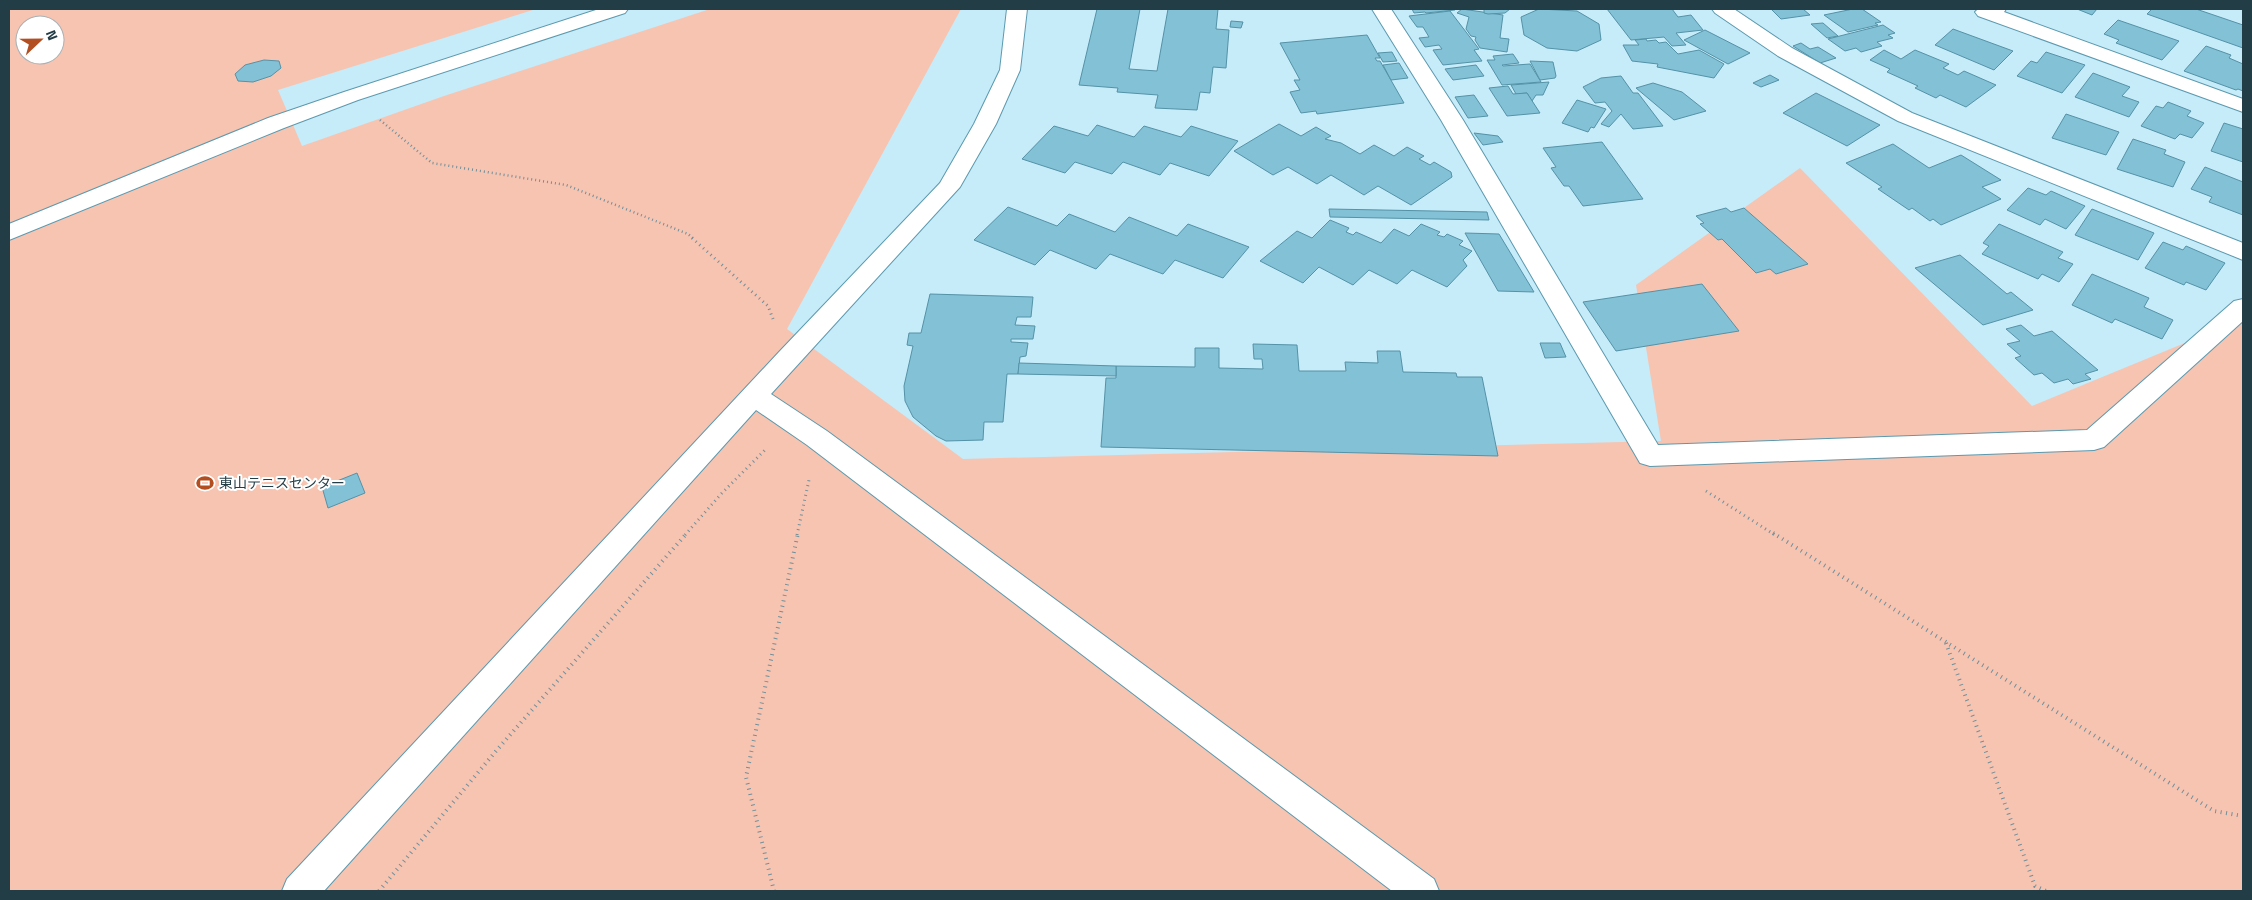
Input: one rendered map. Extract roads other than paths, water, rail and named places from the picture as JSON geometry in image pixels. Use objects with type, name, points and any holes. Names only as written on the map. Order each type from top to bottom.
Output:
[{"type":"street","points":[[9,232],[159,170],[350,96],[618,9]]},
{"type":"street","points":[[300,891],[788,358],[949,187],[985,124],[1010,70],[1017,9]]},
{"type":"street","points":[[1381,9],[1452,120],[1650,456],[2094,440],[2243,307]]},
{"type":"street","points":[[1722,9],[1785,52],[1905,117],[2243,252]]},
{"type":"street","points":[[1997,9],[1985,12],[2243,106]]},
{"type":"street","points":[[754,396],[805,430],[1422,891]]},
{"type":"place","name":"東山テニスセンター","points":[[205,483]]}]
